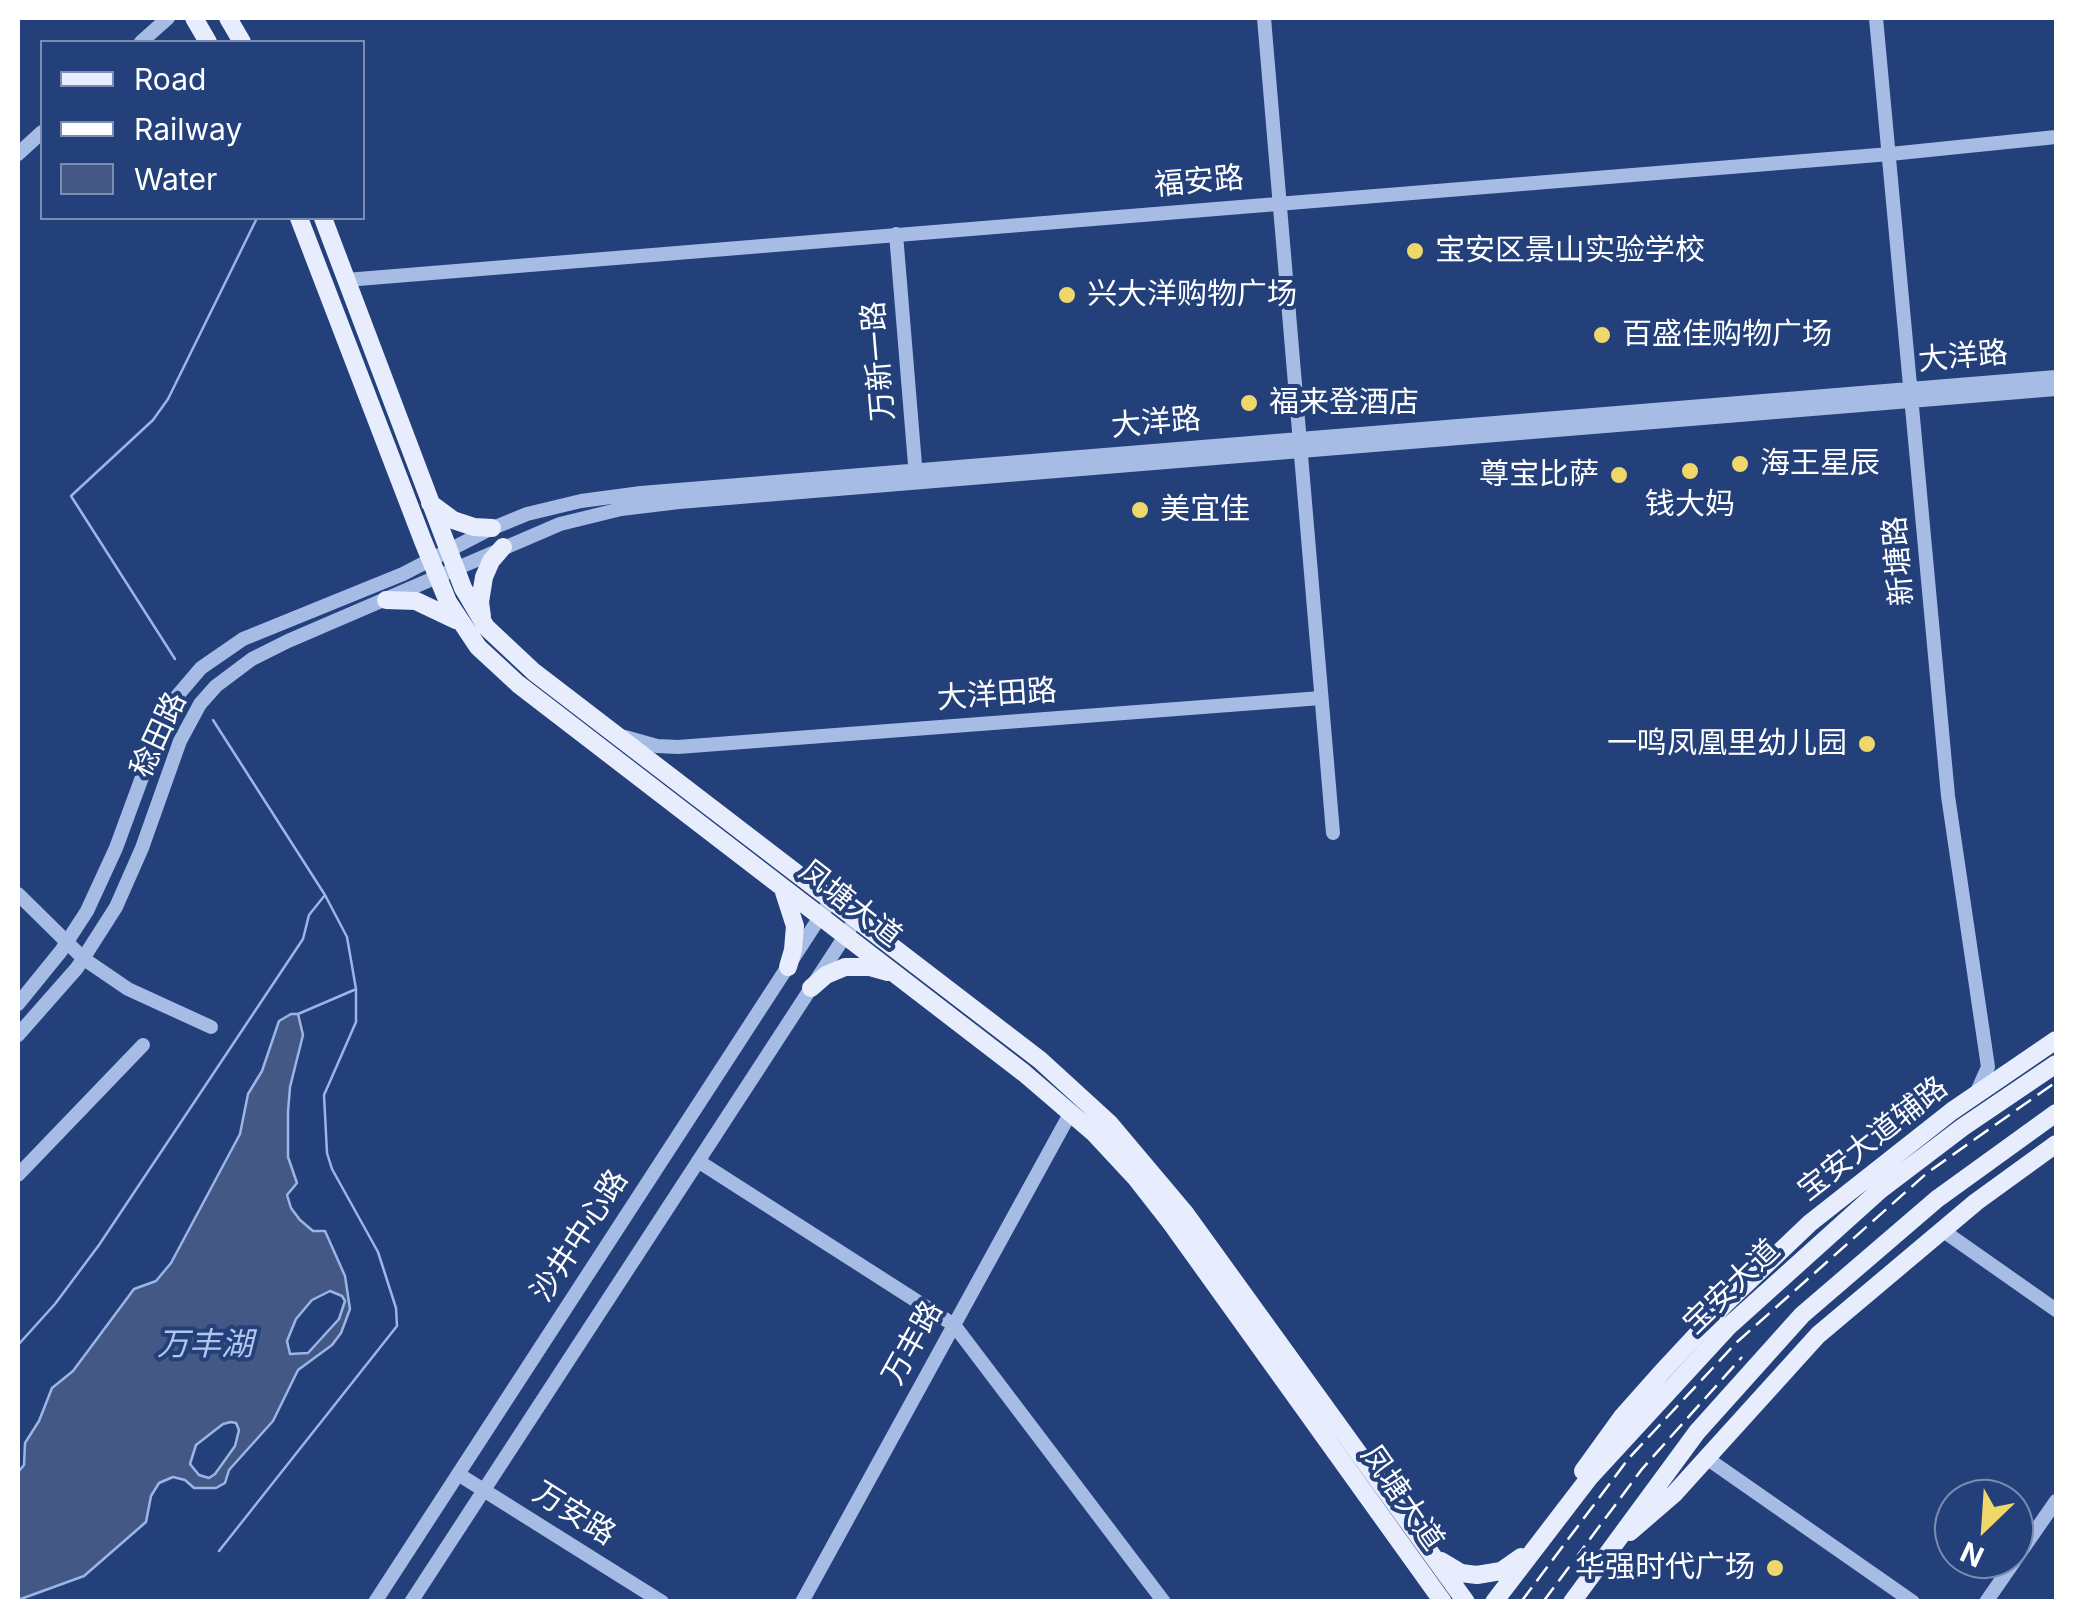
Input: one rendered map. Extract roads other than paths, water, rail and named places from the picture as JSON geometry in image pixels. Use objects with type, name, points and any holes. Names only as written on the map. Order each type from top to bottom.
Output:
[{"type":"main road","points":[[194,18],[207,40]]},
{"type":"main road","points":[[228,18],[241,40]]},
{"type":"main road","name":"凤塘大道","points":[[301,220],[443,564],[462,625],[478,647],[506,674],[1071,1112],[1116,1156],[1154,1199],[1443,1602]]},
{"type":"main road","name":"凤塘大道","points":[[324,220],[430,503],[443,564],[486,627],[522,662],[1040,1060],[1123,1138],[1170,1194],[1466,1602]]},
{"type":"main road","points":[[430,503],[453,520],[474,528],[492,528]]},
{"type":"main road","points":[[486,627],[480,608],[482,587],[491,561],[503,547]]},
{"type":"main road","points":[[386,600],[408,599],[424,604],[462,625]]},
{"type":"main road","points":[[778,884],[790,903],[794,923],[794,950],[788,967]]},
{"type":"main road","points":[[811,988],[832,972],[853,966],[878,968],[900,978]]},
{"type":"main road","name":"宝安大道辅路","points":[[1548,1528],[1602,1442],[1726,1303],[1810,1223],[1974,1096],[2056,1040]]},
{"type":"main road","name":"宝安大道","points":[[1494,1602],[1548,1528],[1662,1397],[1784,1274],[1880,1190],[2056,1064]]},
{"type":"main road","points":[[1572,1602],[1680,1453],[1802,1315],[1918,1214],[2056,1113]]},
{"type":"main road","points":[[1611,1548],[1664,1503],[1818,1334],[1942,1230],[2056,1144]]},
{"type":"main road","points":[[1918,1214],[2011,1176]]},
{"type":"main road","points":[[1435,1555],[1461,1573],[1482,1575],[1501,1571],[1534,1547]]},
{"type":"main road","points":[[1425,1579],[1434,1602]]},
{"type":"street","points":[[143,40],[168,18]]},
{"type":"street","points":[[1264,18],[1332,833]]},
{"type":"street","name":"新塘路","points":[[1876,18],[1948,796],[1988,1067],[1974,1096]]},
{"type":"street","points":[[18,154],[40,134]]},
{"type":"street","name":"福安路","points":[[346,280],[1890,154],[2056,137]]},
{"type":"street","name":"万新一路","points":[[896,234],[916,476]]},
{"type":"street","name":"大洋路","points":[[1911,395],[2056,377]]},
{"type":"street","name":"大洋路","points":[[443,564],[492,528],[561,506],[620,495],[916,476],[1911,395],[2056,389]]},
{"type":"street","name":"大洋路","points":[[443,564],[503,547],[560,524],[640,506],[916,476]]},
{"type":"street","name":"稔田路","points":[[18,1035],[84,958],[125,890],[175,752],[207,695],[252,659],[386,600],[443,564]]},
{"type":"street","name":"稔田路","points":[[18,1004],[67,943],[110,864],[162,723],[192,678],[220,653],[243,640],[443,564]]},
{"type":"street","name":"大洋田路","points":[[613,733],[647,744],[678,746],[1321,698]]},
{"type":"street","points":[[671,777],[668,764],[678,746]]},
{"type":"street","points":[[18,894],[84,958],[128,990],[211,1027]]},
{"type":"street","name":"沙井中心路","points":[[375,1602],[832,900]]},
{"type":"street","name":"沙井中心路","points":[[411,1602],[856,919]]},
{"type":"street","points":[[18,1174],[143,1045]]},
{"type":"street","name":"万丰路","points":[[802,1602],[1071,1112]]},
{"type":"street","points":[[698,1162],[954,1325],[1164,1602]]},
{"type":"street","points":[[1942,1230],[2056,1310]]},
{"type":"street","points":[[1702,1460],[1898,1602]]},
{"type":"street","points":[[1702,1460],[1913,1602]]},
{"type":"street","name":"万安路","points":[[458,1474],[662,1602]]},
{"type":"street","points":[[1986,1602],[2055,1506]]},
{"type":"water","name":"万丰湖","points":[[298,1014],[303,1035],[288,1112],[288,1157],[297,1183],[287,1195],[300,1220],[313,1231],[325,1231],[345,1276],[350,1309],[341,1333],[332,1345],[298,1370],[273,1421],[229,1470],[225,1483],[216,1488],[194,1488],[173,1477],[159,1483],[151,1496],[146,1522],[84,1576],[18,1600],[18,1472],[24,1465],[25,1443],[52,1388],[73,1371],[134,1289],[156,1281],[171,1263],[240,1134],[248,1094],[262,1071],[279,1021]],"holes":[[[330,1291],[345,1301],[339,1319],[308,1353],[290,1354],[287,1341],[296,1319],[312,1300]],[[231,1422],[239,1430],[235,1446],[215,1474],[209,1478],[199,1475],[190,1464],[196,1445]]]},
{"type":"waterway","points":[[175,659],[71,496],[153,420],[168,399],[256,220]]},
{"type":"waterway","points":[[213,720],[325,895],[347,937],[356,989],[356,1022],[324,1095],[327,1153],[378,1252],[396,1308],[397,1326],[219,1551]]},
{"type":"waterway","points":[[18,1345],[99,1245],[303,939],[309,915],[325,895]]},
{"type":"waterway","points":[[298,1014],[354,990]]},
{"type":"railway","points":[[1521,1602],[1629,1458],[1737,1342],[1927,1173],[2056,1082]]},
{"type":"railway","points":[[1543,1602],[1642,1469],[1742,1357]]},
{"type":"place","name":"宝安区景山实验学校","points":[[1415,251]]},
{"type":"place","name":"兴大洋购物广场","points":[[1067,295]]},
{"type":"place","name":"百盛佳购物广场","points":[[1602,335]]},
{"type":"place","name":"福来登酒店","points":[[1249,403]]},
{"type":"place","name":"海王星辰","points":[[1740,464]]},
{"type":"place","name":"钱大妈","points":[[1690,471]]},
{"type":"place","name":"尊宝比萨","points":[[1619,475]]},
{"type":"place","name":"美宜佳","points":[[1140,510]]},
{"type":"place","name":"一鸣凤凰里幼儿园","points":[[1867,744]]},
{"type":"place","name":"华强时代广场","points":[[1775,1568]]}]
